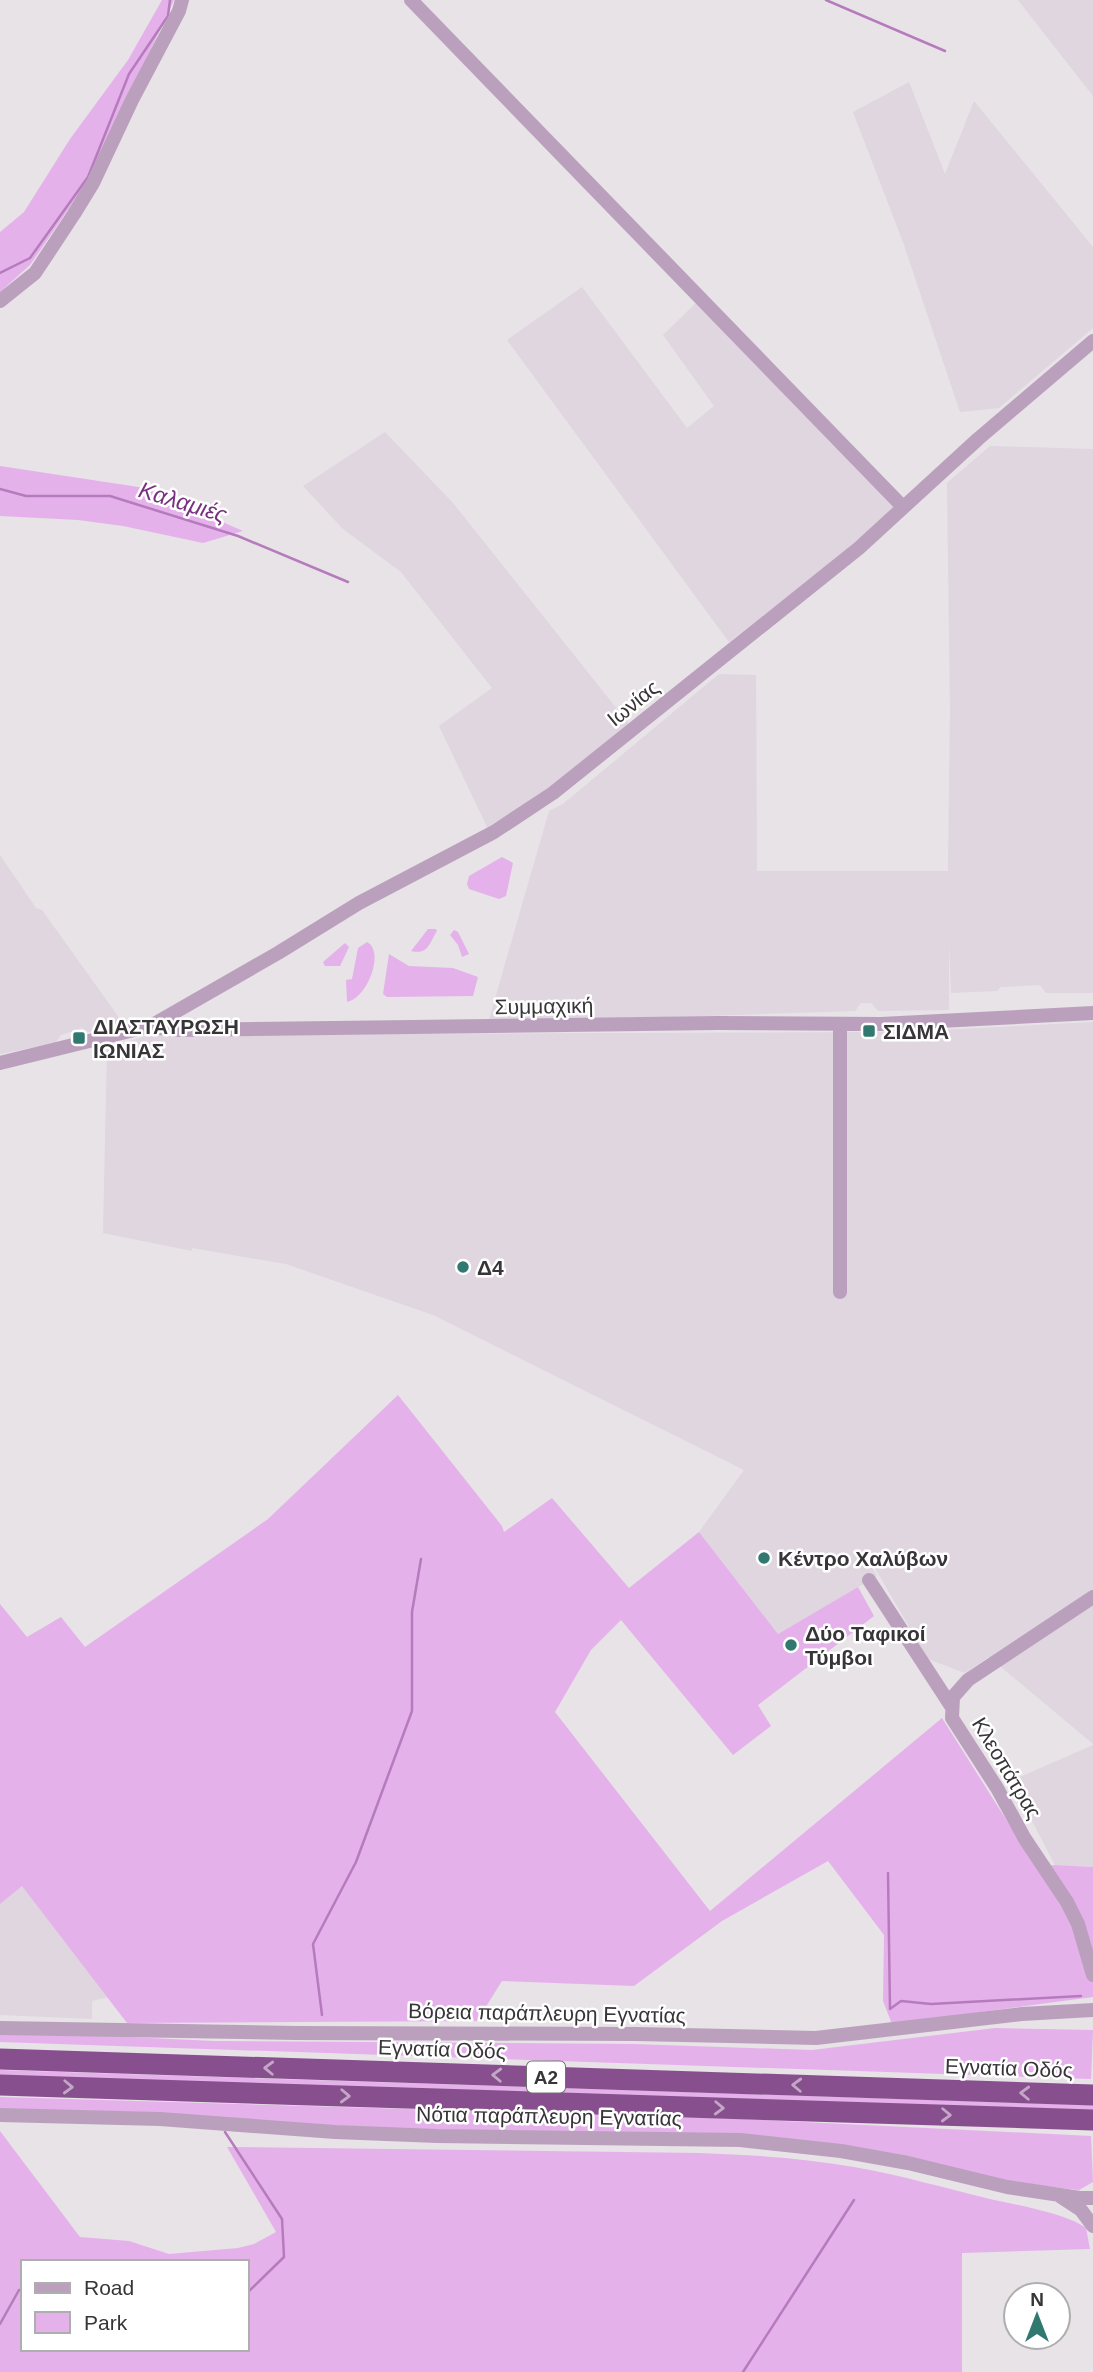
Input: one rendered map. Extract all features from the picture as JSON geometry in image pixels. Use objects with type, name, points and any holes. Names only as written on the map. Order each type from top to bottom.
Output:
[{"type":"highway","name":"Εγνατία Οδός","points":[[0,2059],[1093,2095]]},
{"type":"highway","name":"Α2","points":[[0,2085],[1093,2120]]},
{"type":"street","points":[[0,301],[35,273],[93,183],[132,100],[179,11],[182,0]]},
{"type":"street","points":[[411,0],[904,507]]},
{"type":"street","name":"Ιωνίας","points":[[149,1027],[369,897],[494,832],[553,793],[849,557],[1036,388],[1093,341]]},
{"type":"street","points":[[178,1011],[176,1017],[180,1030]]},
{"type":"street","name":"Συμμαχική","points":[[0,1063],[149,1027],[180,1030],[718,1023],[840,1024],[1093,1013]]},
{"type":"street","points":[[840,1024],[841,1292]]},
{"type":"street","points":[[869,1580],[951,1706]]},
{"type":"street","name":"Κλεοπάτρας","points":[[1093,1597],[968,1680],[955,1694],[951,1706],[955,1725],[988,1773],[1025,1839],[1073,1913],[1093,1975]]},
{"type":"street","name":"Βόρεια παράπλευρη Εγνατίας","points":[[0,2028],[816,2038],[1010,2015],[1093,2010]]},
{"type":"street","name":"Νότια παράπλευρη Εγνατίας","points":[[0,2115],[160,2119],[412,2135],[740,2140],[874,2156],[1007,2187],[1093,2198]]},
{"type":"street","points":[[1057,2195],[1081,2210],[1093,2225]]},
{"type":"shaded area","points":[[1018,0],[1093,0],[1093,96]]},
{"type":"shaded area","points":[[909,82],[945,174],[974,101],[1093,247],[1093,328],[999,408],[960,412],[903,242],[853,112]]},
{"type":"shaded area","points":[[582,287],[687,428],[714,406],[663,335],[696,303],[894,508],[828,565],[729,642],[507,340]]},
{"type":"shaded area","points":[[385,432],[453,503],[629,724],[560,780],[489,831],[439,726],[492,688],[401,572],[343,529],[303,486]]},
{"type":"shaded area","points":[[990,446],[1093,449],[1093,993],[1046,993],[1040,985],[1001,987],[997,991],[951,993],[949,943],[949,1010],[878,1011],[871,1003],[861,1003],[855,1011],[488,1023],[549,811],[563,804],[719,674],[756,675],[757,871],[948,871],[950,708],[947,483]]},
{"type":"shaded area","points":[[0,855],[36,908],[42,910],[120,1019],[115,1027],[88,1032],[82,1028],[61,1035],[55,1043],[0,1054]]},
{"type":"shaded area","points":[[1093,1022],[1093,1744],[989,1657],[965,1673],[928,1659],[869,1558],[864,1554],[877,1576],[778,1634],[699,1532],[744,1470],[433,1315],[286,1264],[192,1248],[192,1251],[103,1233],[107,1049],[148,1035],[902,1032]]},
{"type":"shaded area","points":[[1093,1745],[1093,1867],[1055,1865],[1011,1781]]},
{"type":"shaded area","points":[[22,1885],[108,1997],[92,2001],[92,2019],[0,2015],[0,1904]]},
{"type":"green space","points":[[162,0],[174,0],[92,175],[30,265],[0,292],[0,232],[24,212],[70,139],[128,60]]},
{"type":"green space","points":[[0,466],[145,488],[243,531],[203,543],[123,526],[78,520],[0,516]]},
{"type":"green space","points":[[502,857],[513,863],[506,896],[499,899],[469,889],[469,876]]},
{"type":"green space","points":[[428,929],[437,931],[425,950],[411,951]]},
{"type":"green space","points":[[454,930],[458,932],[469,954],[462,957],[458,945],[450,935]]},
{"type":"green space","points":[[367,942],[374,955],[372,974],[362,992],[347,1002],[346,980],[352,979],[358,948]]},
{"type":"green space","points":[[345,943],[349,947],[340,966],[325,966],[323,962]]},
{"type":"green space","points":[[389,954],[409,966],[453,968],[478,977],[473,996],[387,997],[383,994]]},
{"type":"green space","points":[[398,1395],[504,1532],[552,1498],[629,1588],[699,1532],[778,1634],[858,1587],[874,1616],[758,1705],[771,1726],[733,1755],[621,1620],[591,1650],[555,1712],[710,1911],[942,1718],[1036,1867],[1093,1867],[1093,1997],[892,2024],[883,2001],[884,1935],[828,1861],[722,1921],[634,1986],[502,1981],[477,2021],[127,2023],[22,1886],[0,1904],[0,1604],[27,1637],[61,1617],[85,1647],[268,1519]]},
{"type":"green space","points":[[995,2028],[1093,2030],[1091,2079],[0,2042],[0,2031],[214,2041],[633,2044],[812,2050]]},
{"type":"green space","points":[[0,2070],[1093,2105],[1093,2111],[0,2076]]},
{"type":"green space","points":[[0,2097],[743,2119],[1091,2136],[1093,2182],[1079,2190],[998,2181],[711,2136],[322,2127],[0,2111]]},
{"type":"green space","points":[[0,2131],[80,2237],[129,2241],[169,2254],[238,2248],[254,2244],[276,2232],[227,2147],[700,2153],[816,2161],[889,2174],[1029,2207],[1055,2214],[1086,2228],[1090,2249],[962,2253],[962,2372],[0,2372]]},
{"type":"waterway","name":"Καλαμιές","points":[[0,273],[30,258],[88,177],[129,74],[168,16],[170,0]]},
{"type":"waterway","name":"Καλαμιές","points":[[826,0],[945,51]]},
{"type":"waterway","name":"Καλαμιές","points":[[0,489],[26,496],[110,496],[238,536],[348,582]]},
{"type":"waterway","points":[[322,2015],[313,1944],[356,1862],[412,1711],[412,1612],[421,1559]]},
{"type":"waterway","points":[[888,1873],[890,2009]]},
{"type":"waterway","points":[[890,2009],[901,2001],[931,2004],[1081,1996]]},
{"type":"waterway","points":[[225,2132],[282,2219],[284,2257],[248,2292]]},
{"type":"waterway","points":[[743,2372],[854,2200]]},
{"type":"waterway","points":[[0,2324],[21,2290]]},
{"type":"place","name":"ΣΙΔΜΑ","points":[[869,1031]]},
{"type":"place","name":"ΔΙΑΣΤΑΥΡΩΣΗ ΙΩΝΙΑΣ","points":[[79,1038]]},
{"type":"place","name":"Δ4","points":[[463,1267]]},
{"type":"place","name":"Κέντρο Χαλύβων","points":[[764,1558]]},
{"type":"place","name":"Δύο Ταφικοί Τύμβοι","points":[[791,1645]]}]
